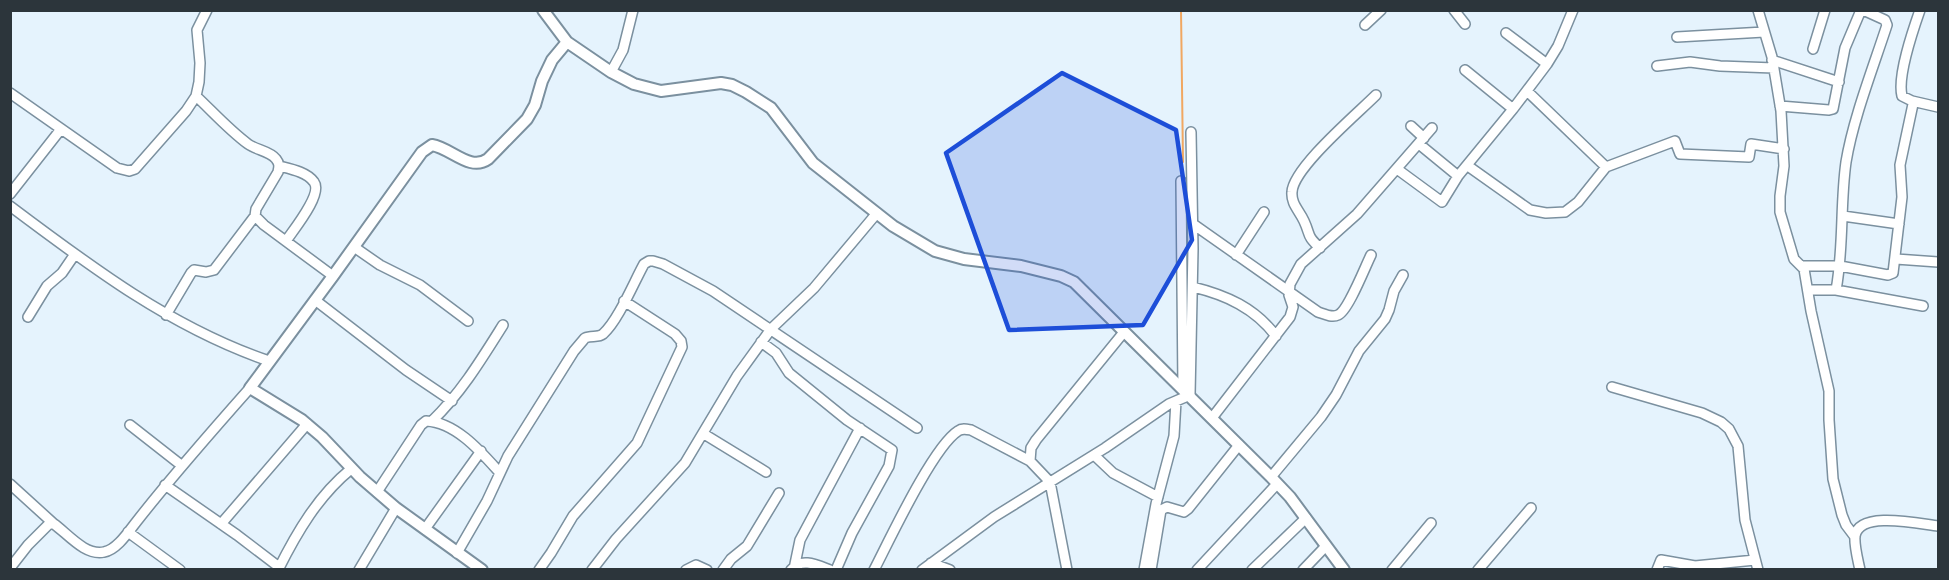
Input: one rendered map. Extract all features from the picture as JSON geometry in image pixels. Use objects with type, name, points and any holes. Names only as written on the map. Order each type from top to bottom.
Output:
[{"type":"street","points":[[10,93],[117,168],[129,171],[141,163],[196,96],[200,63],[197,30],[207,10]]},
{"type":"street","points":[[543,10],[567,42],[611,72],[634,84],[661,91],[721,83],[746,92],[771,108],[813,163],[915,240],[942,253],[964,259],[1020,266],[1061,276],[1074,282],[1274,481],[1306,518],[1344,570]]},
{"type":"street","points":[[611,72],[623,50],[633,10]]},
{"type":"street","points":[[1365,25],[1381,10]]},
{"type":"street","points":[[1454,10],[1464,24]]},
{"type":"street","points":[[1397,170],[1442,202],[1458,176],[1547,64],[1558,46],[1573,10]]},
{"type":"street","points":[[1758,10],[1773,64],[1780,106],[1784,148],[1780,212],[1794,259],[1803,266],[1840,266],[1891,275],[1895,269],[1902,190],[1900,165],[1912,101]]},
{"type":"street","points":[[1812,49],[1825,10]]},
{"type":"street","points":[[1780,106],[1829,110],[1834,105],[1847,42],[1862,10],[1887,22],[1848,150],[1840,266],[1836,290]]},
{"type":"street","points":[[1920,10],[1909,45],[1902,82],[1902,96],[1912,101],[1938,106]]},
{"type":"street","points":[[1677,37],[1764,32]]},
{"type":"street","points":[[1506,33],[1547,64]]},
{"type":"street","points":[[10,484],[86,549],[94,552],[109,551],[128,532],[181,465],[250,388],[422,152],[429,146],[440,146],[470,163],[482,163],[495,153],[527,118],[535,105],[549,66],[567,42]]},
{"type":"street","points":[[1657,66],[1690,62],[1719,66],[1773,64],[1839,82]]},
{"type":"street","points":[[1465,70],[1513,109]]},
{"type":"street","points":[[1527,91],[1606,167]]},
{"type":"street","points":[[1320,248],[1309,238],[1305,223],[1292,202],[1293,185],[1296,177],[1317,153],[1376,95]]},
{"type":"street","points":[[196,96],[251,146],[273,156],[279,165],[309,177],[315,183],[317,189],[314,198],[286,241]]},
{"type":"street","points":[[1411,126],[1422,141],[1458,176]]},
{"type":"street","points":[[1212,418],[1293,312],[1289,290],[1292,277],[1301,264],[1357,214],[1432,128]]},
{"type":"street","points":[[10,194],[61,129]]},
{"type":"street","points":[[922,570],[994,517],[1094,455],[1186,392],[1193,287],[1191,132]]},
{"type":"street","points":[[1468,166],[1530,210],[1546,213],[1565,212],[1578,202],[1606,167],[1674,141],[1680,154],[1749,157],[1751,144],[1784,148]]},
{"type":"street","points":[[166,315],[191,273],[194,270],[207,272],[214,270],[255,216],[256,209],[273,182],[279,165]]},
{"type":"street","points":[[1181,181],[1186,392]]},
{"type":"street","points":[[10,206],[75,254],[166,315],[217,340],[269,360]]},
{"type":"street","points":[[10,219],[19,212]]},
{"type":"street","points":[[1236,255],[1264,212]]},
{"type":"street","points":[[592,570],[616,539],[677,473],[704,434],[738,376],[771,329],[814,288],[877,213]]},
{"type":"street","points":[[255,216],[333,276]]},
{"type":"street","points":[[1843,216],[1899,225]]},
{"type":"street","points":[[1193,224],[1318,312],[1332,316],[1338,315],[1347,306],[1371,255]]},
{"type":"street","points":[[354,247],[386,269],[420,285],[468,321]]},
{"type":"street","points":[[28,317],[46,286],[62,273],[75,254]]},
{"type":"street","points":[[1896,259],[1938,262]]},
{"type":"street","points":[[457,553],[532,417],[581,342],[590,336],[603,334],[644,264],[648,261],[674,269],[712,291],[916,428]]},
{"type":"street","points":[[1803,266],[1829,391],[1833,479],[1846,525],[1855,537]]},
{"type":"street","points":[[1197,570],[1274,481],[1321,417],[1359,351],[1384,319],[1394,291],[1403,275]]},
{"type":"street","points":[[1193,287],[1223,295],[1241,305],[1255,314],[1276,336]]},
{"type":"street","points":[[1808,290],[1836,290],[1923,306]]},
{"type":"street","points":[[315,300],[406,370],[452,401]]},
{"type":"street","points":[[538,570],[573,516],[637,443],[682,347],[681,341],[675,334],[624,301]]},
{"type":"street","points":[[432,421],[452,401],[471,376],[502,325]]},
{"type":"street","points":[[1030,461],[1031,448],[1036,440],[1124,332]]},
{"type":"street","points":[[761,342],[776,353],[789,373],[860,428],[889,446],[893,454],[852,533],[836,570]]},
{"type":"street","points":[[1612,387],[1702,413],[1721,422],[1729,429],[1738,446],[1745,520],[1757,565],[1695,566],[1661,560],[1657,570]]},
{"type":"street","points":[[250,388],[307,424],[351,469],[396,508],[482,570]]},
{"type":"street","points":[[1143,570],[1158,497],[1174,436],[1176,401]]},
{"type":"street","points":[[377,492],[421,425],[426,421],[432,421],[466,438],[500,473]]},
{"type":"street","points":[[221,524],[307,424]]},
{"type":"street","points":[[130,425],[181,465]]},
{"type":"street","points":[[830,570],[810,564],[793,567],[800,540],[860,428]]},
{"type":"street","points":[[874,570],[940,450],[961,429],[971,430],[1030,461],[1050,482],[1067,570]]},
{"type":"street","points":[[704,434],[766,472]]},
{"type":"street","points":[[1151,570],[1161,510],[1167,507],[1184,512],[1188,509],[1239,445]]},
{"type":"street","points":[[425,529],[481,451]]},
{"type":"street","points":[[1094,455],[1113,473],[1158,497]]},
{"type":"street","points":[[165,485],[279,568],[298,530],[331,487],[351,469]]},
{"type":"street","points":[[723,570],[731,559],[747,546],[779,493]]},
{"type":"street","points":[[359,570],[396,508]]},
{"type":"street","points":[[1478,570],[1531,508]]},
{"type":"street","points":[[1252,570],[1306,518]]},
{"type":"street","points":[[1860,570],[1855,537],[1857,530],[1867,522],[1880,520],[1938,526]]},
{"type":"street","points":[[1392,570],[1431,523]]},
{"type":"street","points":[[10,568],[45,526],[54,524]]},
{"type":"street","points":[[128,532],[180,570]]},
{"type":"street","points":[[1303,570],[1326,546]]},
{"type":"street","points":[[931,563],[950,570]]},
{"type":"street","points":[[686,570],[696,566],[707,570]]},
{"type":"highlighted area","points":[[1062,73],[1176,130],[1192,240],[1143,325],[1009,330],[946,153]]},
{"type":"waterway","points":[[1181,10],[1183,162]]}]
